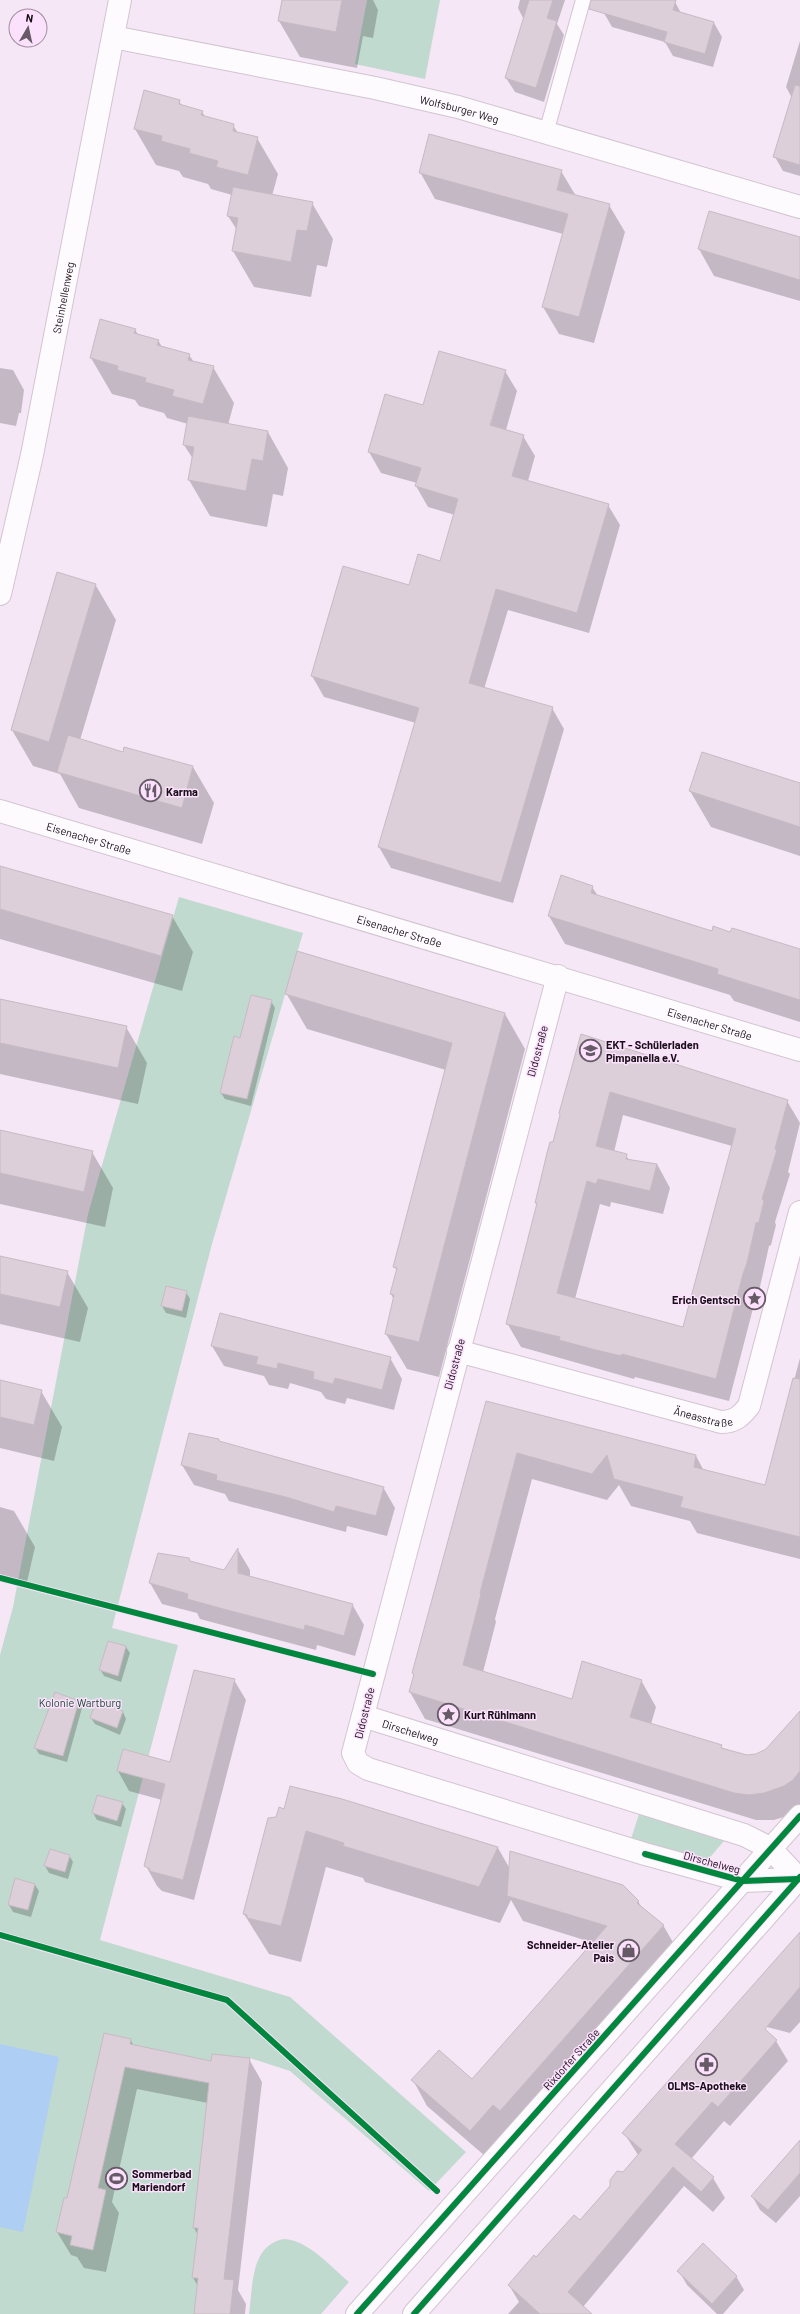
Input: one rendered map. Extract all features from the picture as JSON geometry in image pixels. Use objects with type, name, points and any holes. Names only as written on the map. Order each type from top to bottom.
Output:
[{"type":"street","name":"Steinhellenweg","points":[[0,594],[32,455],[120,0]]},
{"type":"street","name":"Wolfsburger Weg","points":[[113,37],[375,88],[458,107],[800,207]]},
{"type":"street","name":"Eisenacher Straße","points":[[0,811],[558,976],[800,1050]]},
{"type":"street","name":"Didostraße","points":[[354,1753],[458,1351],[558,976]]},
{"type":"street","name":"Äneasstraße","points":[[458,1351],[721,1422],[731,1422],[741,1416],[749,1406],[800,1212]]},
{"type":"street","name":"Dirschelweg","points":[[363,1716],[744,1835],[770,1848],[799,1879]]},
{"type":"street","name":"Dirschelweg","points":[[354,1753],[358,1763],[368,1769],[638,1852],[743,1881],[799,1879]]},
{"type":"street","name":"Rixdorfer Straße","points":[[357,2314],[800,1816]]},
{"type":"street","points":[[414,2314],[799,1879]]},
{"type":"lane","points":[[546,133],[583,0]]},
{"type":"green space","points":[[367,0],[440,0],[425,79],[355,64]]},
{"type":"green space","name":"Kolonie Wartburg","points":[[179,897],[303,933],[212,1244],[112,1628],[178,1645],[100,1940],[290,1997],[466,2152],[429,2191],[290,2071],[250,2058],[224,2279],[230,2314],[0,2314],[0,1655],[13,1607],[88,1214]]},
{"type":"green space","points":[[639,1814],[724,1841],[705,1863],[631,1839]]},
{"type":"green space","points":[[284,2239],[302,2244],[310,2249],[319,2255],[349,2282],[321,2314],[249,2314],[253,2280],[259,2258],[265,2249],[273,2243]]},
{"type":"water","points":[[0,2044],[59,2057],[23,2232],[0,2227]]},
{"type":"building","points":[[282,0],[342,0],[336,32],[278,21]]},
{"type":"building","points":[[529,0],[553,0],[547,18],[557,21],[536,88],[505,78]]},
{"type":"building","points":[[591,0],[676,0],[673,10],[714,22],[705,54],[664,42],[667,32],[589,9]]},
{"type":"building","points":[[795,85],[800,86],[800,165],[773,157]]},
{"type":"building","points":[[144,90],[180,100],[179,104],[203,111],[201,115],[234,124],[233,131],[258,137],[248,175],[216,167],[218,161],[189,153],[190,149],[161,141],[162,136],[134,129]]},
{"type":"building","points":[[429,134],[562,170],[557,190],[610,204],[579,317],[542,307],[568,214],[419,173]]},
{"type":"building","points":[[233,187],[313,202],[307,231],[297,230],[291,262],[232,251],[238,218],[227,216]]},
{"type":"building","points":[[709,211],[800,237],[800,280],[698,249]]},
{"type":"building","points":[[100,319],[136,329],[134,333],[159,340],[157,345],[190,354],[188,360],[214,366],[203,404],[172,396],[174,390],[145,382],[146,378],[117,370],[118,366],[90,358]]},
{"type":"building","points":[[439,351],[506,370],[490,425],[524,435],[512,476],[609,504],[577,613],[496,589],[469,683],[553,707],[501,883],[378,847],[419,708],[311,676],[343,566],[409,585],[418,554],[440,561],[458,499],[415,486],[421,468],[368,452],[385,394],[423,405]]},
{"type":"building","points":[[188,416],[268,431],[263,461],[252,459],[246,491],[188,480],[194,447],[183,445]]},
{"type":"building","points":[[57,572],[96,584],[49,742],[11,730]]},
{"type":"building","points":[[68,735],[123,752],[124,747],[193,766],[182,808],[57,772]]},
{"type":"building","points":[[702,752],[800,783],[800,827],[689,791]]},
{"type":"building","points":[[0,866],[173,915],[161,956],[0,909]]},
{"type":"building","points":[[561,875],[593,886],[591,893],[712,931],[713,926],[730,932],[732,928],[800,949],[800,1000],[717,974],[718,969],[548,916]]},
{"type":"building","points":[[297,951],[505,1013],[419,1342],[385,1334],[394,1295],[390,1294],[397,1268],[393,1267],[452,1043],[285,994]]},
{"type":"building","points":[[251,995],[272,1000],[247,1099],[220,1093],[234,1036],[240,1038]]},
{"type":"building","points":[[0,999],[127,1026],[118,1068],[0,1043]]},
{"type":"building","points":[[581,1034],[788,1100],[775,1149],[777,1150],[762,1199],[764,1201],[759,1222],[756,1223],[747,1263],[716,1379],[622,1354],[621,1356],[592,1349],[559,1340],[560,1337],[506,1324],[537,1203],[535,1203],[547,1153],[550,1142],[553,1142],[560,1115],[559,1113]],"holes":[[[610,1092],[736,1129],[683,1327],[557,1293],[587,1181],[596,1184],[598,1179],[650,1191],[657,1164],[626,1159],[627,1154],[596,1146]]]},
{"type":"building","points":[[0,1130],[93,1151],[84,1192],[0,1173]]},
{"type":"building","points":[[0,1256],[68,1271],[60,1307],[0,1294]]},
{"type":"building","points":[[166,1286],[187,1291],[182,1311],[161,1306]]},
{"type":"building","points":[[220,1313],[391,1357],[382,1390],[335,1378],[333,1384],[313,1379],[314,1372],[278,1363],[277,1369],[256,1364],[258,1357],[211,1346]]},
{"type":"building","points":[[793,1378],[800,1379],[800,1537],[680,1507],[683,1497],[614,1479],[607,1455],[592,1474],[517,1453],[480,1593],[481,1594],[463,1665],[572,1699],[582,1661],[642,1680],[630,1717],[722,1745],[721,1748],[747,1755],[756,1754],[766,1749],[800,1711],[800,1771],[793,1780],[784,1786],[764,1793],[749,1795],[734,1793],[409,1692],[414,1674],[412,1673],[486,1401],[696,1455],[694,1467],[765,1485]]},
{"type":"building","points":[[0,1380],[42,1390],[34,1425],[0,1417]]},
{"type":"building","points":[[189,1433],[219,1439],[219,1441],[384,1487],[376,1516],[336,1506],[334,1512],[286,1497],[216,1480],[217,1475],[181,1465]]},
{"type":"building","points":[[238,1548],[238,1573],[353,1604],[344,1636],[305,1625],[304,1630],[227,1610],[187,1599],[188,1594],[149,1583],[158,1553],[189,1558],[190,1561],[224,1570]]},
{"type":"building","points":[[108,1641],[126,1646],[118,1676],[99,1670]]},
{"type":"building","points":[[194,1670],[235,1679],[183,1880],[149,1871],[150,1869],[144,1866],[165,1784],[117,1771],[123,1749],[170,1762]]},
{"type":"building","points":[[55,1692],[79,1701],[63,1756],[34,1748]]},
{"type":"building","points":[[96,1701],[123,1711],[117,1728],[90,1718]]},
{"type":"building","points":[[290,1786],[342,1799],[498,1847],[479,1887],[343,1846],[344,1843],[306,1831],[281,1926],[247,1918],[247,1915],[243,1914],[268,1818],[276,1817],[279,1807],[284,1809]]},
{"type":"building","points":[[97,1795],[123,1802],[117,1821],[92,1813]]},
{"type":"building","points":[[50,1849],[70,1855],[65,1872],[44,1866]]},
{"type":"building","points":[[510,1851],[623,1885],[639,1901],[637,1903],[664,1925],[500,2111],[493,2105],[470,2131],[411,2080],[439,2050],[472,2079],[607,1926],[507,1896]]},
{"type":"building","points":[[15,1878],[35,1884],[28,1910],[8,1905]]},
{"type":"building","points":[[800,1932],[800,1987],[765,2029],[777,2040],[718,2107],[712,2102],[675,2144],[714,2177],[701,2192],[673,2167],[568,2292],[592,2314],[540,2314],[508,2285],[534,2255],[536,2257],[574,2215],[580,2220],[610,2186],[610,2180],[617,2171],[623,2172],[642,2150],[622,2133]]},
{"type":"building","points":[[104,2033],[131,2039],[130,2044],[211,2061],[212,2054],[250,2058],[224,2279],[234,2280],[230,2314],[194,2314],[198,2278],[192,2278],[198,2228],[193,2228],[209,2083],[125,2067],[98,2188],[106,2190],[93,2250],[70,2245],[72,2236],[56,2232],[64,2198],[67,2198]]},
{"type":"building","points":[[800,2140],[800,2173],[768,2210],[751,2196]]},
{"type":"building","points":[[703,2243],[737,2276],[712,2304],[677,2271]]},
{"type":"cycle path","points":[[0,1578],[373,1674]]},
{"type":"cycle path","points":[[357,2314],[800,1816]]},
{"type":"cycle path","points":[[645,1854],[743,1881],[798,1879]]},
{"type":"cycle path","points":[[414,2314],[800,1877]]},
{"type":"cycle path","points":[[0,1935],[227,2000],[437,2191]]},
{"type":"place","name":"Karma","points":[[150,791]]},
{"type":"place","name":"EKT - Schülerladen Pimpanella e.V.","points":[[591,1050]]},
{"type":"place","name":"Erich Gentsch","points":[[755,1299]]},
{"type":"place","name":"Kurt Rühlmann","points":[[448,1714]]},
{"type":"place","name":"Schneider-Atelier Pais","points":[[629,1950]]},
{"type":"place","name":"OLMS-Apotheke","points":[[707,2065]]},
{"type":"place","name":"Sommerbad Mariendorf","points":[[117,2179]]}]
